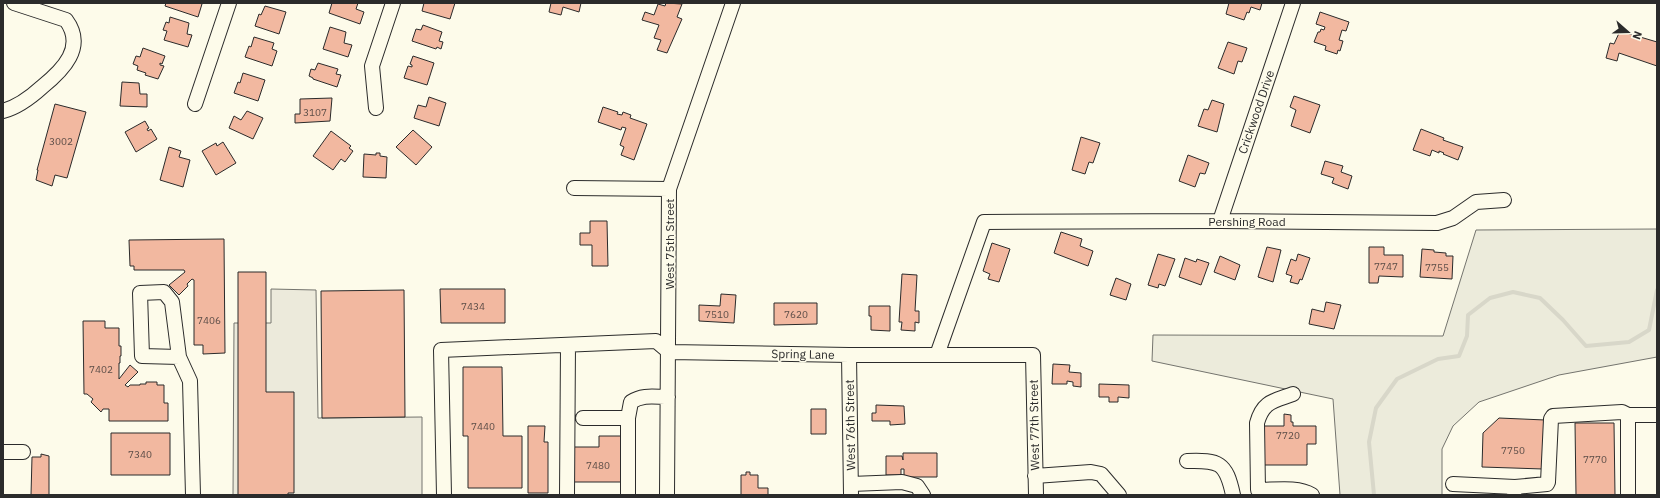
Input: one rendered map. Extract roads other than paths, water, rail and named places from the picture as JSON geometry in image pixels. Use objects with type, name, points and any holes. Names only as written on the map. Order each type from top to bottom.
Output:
[{"type":"street","points":[[3,111],[11,109],[32,96],[53,78],[65,66],[73,47],[74,35],[66,20],[14,3]]},
{"type":"street","points":[[196,104],[229,3]]},
{"type":"street","points":[[376,108],[372,66],[393,3]]},
{"type":"street","name":"West 75th Street","points":[[667,495],[669,189],[733,3]]},
{"type":"street","name":"Crickwood Drive","points":[[1220,221],[1293,3]]},
{"type":"street","points":[[574,188],[669,189]]},
{"type":"street","name":"Pershing Road","points":[[937,355],[984,222],[1220,221],[1437,223],[1453,218],[1476,202],[1504,200]]},
{"type":"street","points":[[179,358],[142,356],[140,293],[164,292],[172,302],[179,358],[190,381],[193,495]]},
{"type":"street","points":[[444,495],[441,350],[656,341],[669,352]]},
{"type":"street","points":[[568,495],[572,345]]},
{"type":"street","name":"Spring Lane","points":[[669,352],[849,355],[1033,355]]},
{"type":"street","name":"West 76th Street","points":[[849,355],[851,489]]},
{"type":"street","name":"West 77th Street","points":[[1033,355],[1036,495]]},
{"type":"street","points":[[1293,394],[1266,405],[1259,414],[1257,423],[1258,493],[1299,490],[1312,495]]},
{"type":"street","points":[[628,495],[628,418],[631,402],[646,396],[668,397]]},
{"type":"street","points":[[1453,484],[1514,491],[1547,484],[1551,419],[1553,416],[1622,412],[1628,415],[1657,416]]},
{"type":"street","points":[[1628,415],[1628,495]]},
{"type":"street","points":[[583,418],[628,418]]},
{"type":"street","points":[[3,452],[23,452]]},
{"type":"street","points":[[1187,460],[1214,461],[1223,467],[1228,476],[1233,495]]},
{"type":"street","points":[[1035,476],[1091,472],[1101,474],[1119,495]]},
{"type":"street","points":[[851,489],[902,482],[917,486],[923,495]]},
{"type":"waterway","points":[[1374,495],[1369,442],[1376,408],[1397,379],[1438,359],[1459,356],[1467,336],[1468,315],[1490,298],[1513,292],[1540,298],[1563,320],[1586,346],[1629,342],[1649,330],[1657,290]]}]
